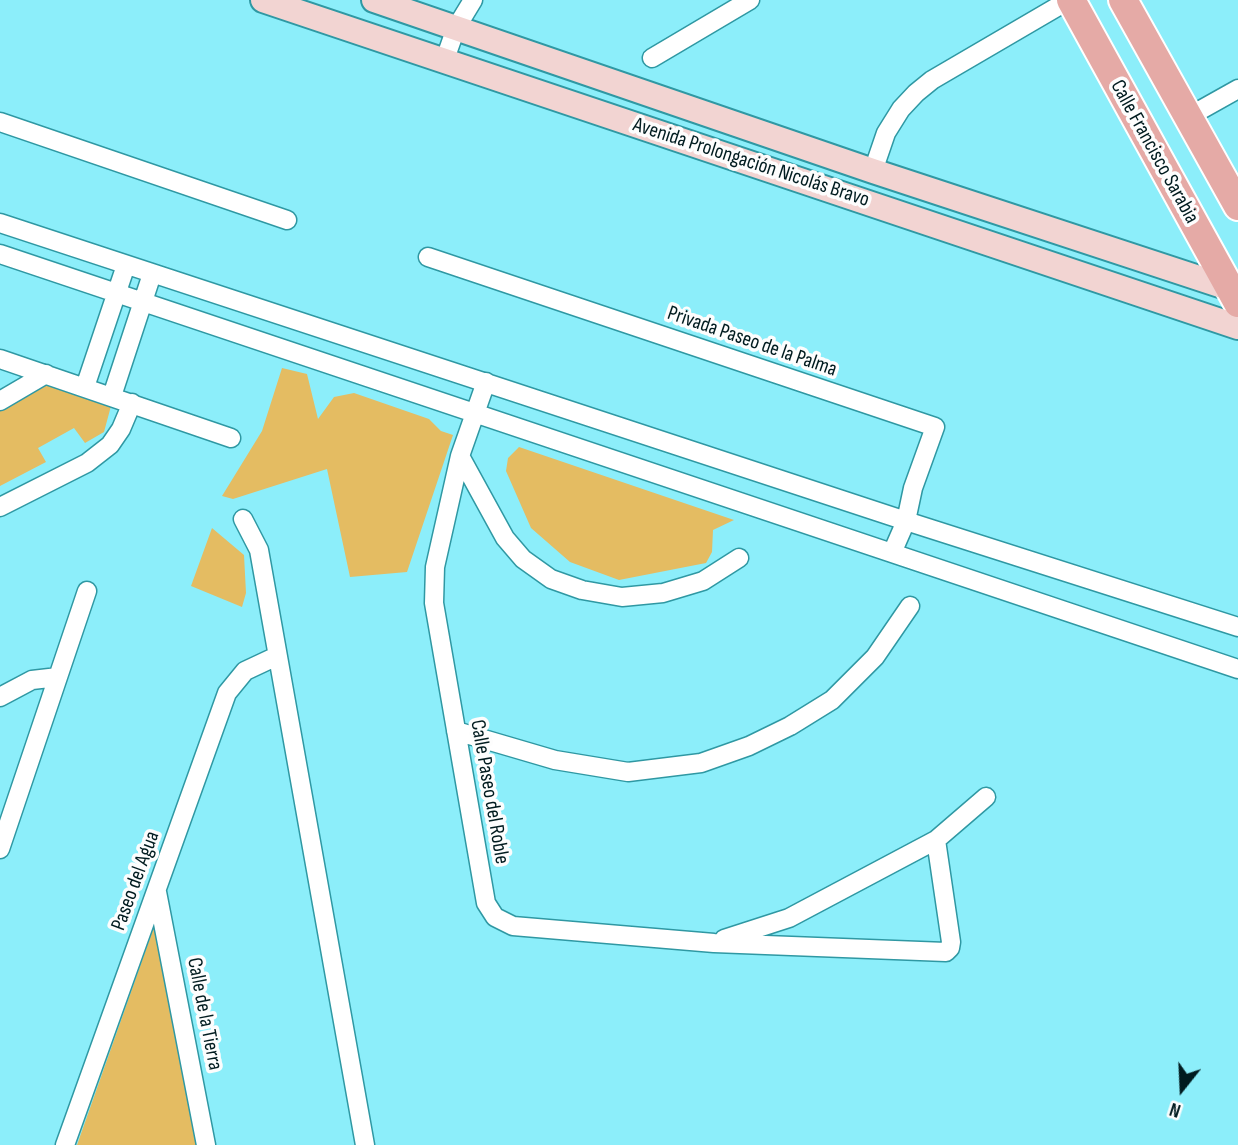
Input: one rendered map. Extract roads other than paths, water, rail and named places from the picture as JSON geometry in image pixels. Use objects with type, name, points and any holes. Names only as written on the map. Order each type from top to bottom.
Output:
[{"type":"main road","name":"Avenida Prolongación Nicolás Bravo","points":[[263,0],[1238,327]]},
{"type":"main road","name":"Avenida Prolongación Nicolás Bravo","points":[[374,0],[1235,294]]},
{"type":"main road","name":"Calle Francisco Sarabia","points":[[1070,0],[1235,294]]},
{"type":"main road","points":[[1123,0],[1238,206]]},
{"type":"street","points":[[444,62],[456,28],[473,0]]},
{"type":"street","points":[[652,58],[750,0]]},
{"type":"street","points":[[873,171],[886,133],[901,109],[916,93],[932,80],[1070,0]]},
{"type":"street","points":[[1188,117],[1238,89]]},
{"type":"street","points":[[0,122],[286,220]]},
{"type":"street","points":[[0,223],[906,521],[1238,627]]},
{"type":"street","points":[[0,254],[1238,669]]},
{"type":"street","name":"Privada Paseo de la Palma","points":[[428,257],[935,428],[913,488],[906,521],[892,553]]},
{"type":"street","points":[[85,387],[126,265]]},
{"type":"street","points":[[112,396],[152,274]]},
{"type":"street","points":[[0,359],[231,438]]},
{"type":"street","points":[[0,401],[46,374]]},
{"type":"street","name":"Calle Paseo del Roble","points":[[486,382],[460,456],[435,567],[434,603],[486,903],[495,917],[513,926],[714,943],[946,952],[951,942],[936,840]]},
{"type":"street","points":[[0,506],[87,463],[110,445],[121,429],[132,403]]},
{"type":"street","points":[[460,456],[505,538],[523,559],[551,579],[582,590],[622,597],[663,593],[703,581],[739,558]]},
{"type":"street","points":[[243,519],[259,550],[365,1145]]},
{"type":"street","points":[[0,849],[87,591]]},
{"type":"street","points":[[456,731],[555,760],[628,772],[701,763],[749,746],[790,726],[832,700],[875,657],[909,606]]},
{"type":"street","name":"Paseo del Agua","points":[[65,1145],[227,694],[245,671],[277,656]]},
{"type":"street","points":[[0,697],[32,680],[58,677]]},
{"type":"street","name":"Calle Paseo del Roble","points":[[714,943],[789,918],[936,840],[986,797]]},
{"type":"street","name":"Calle de la Tierra","points":[[157,892],[206,1145]]}]
